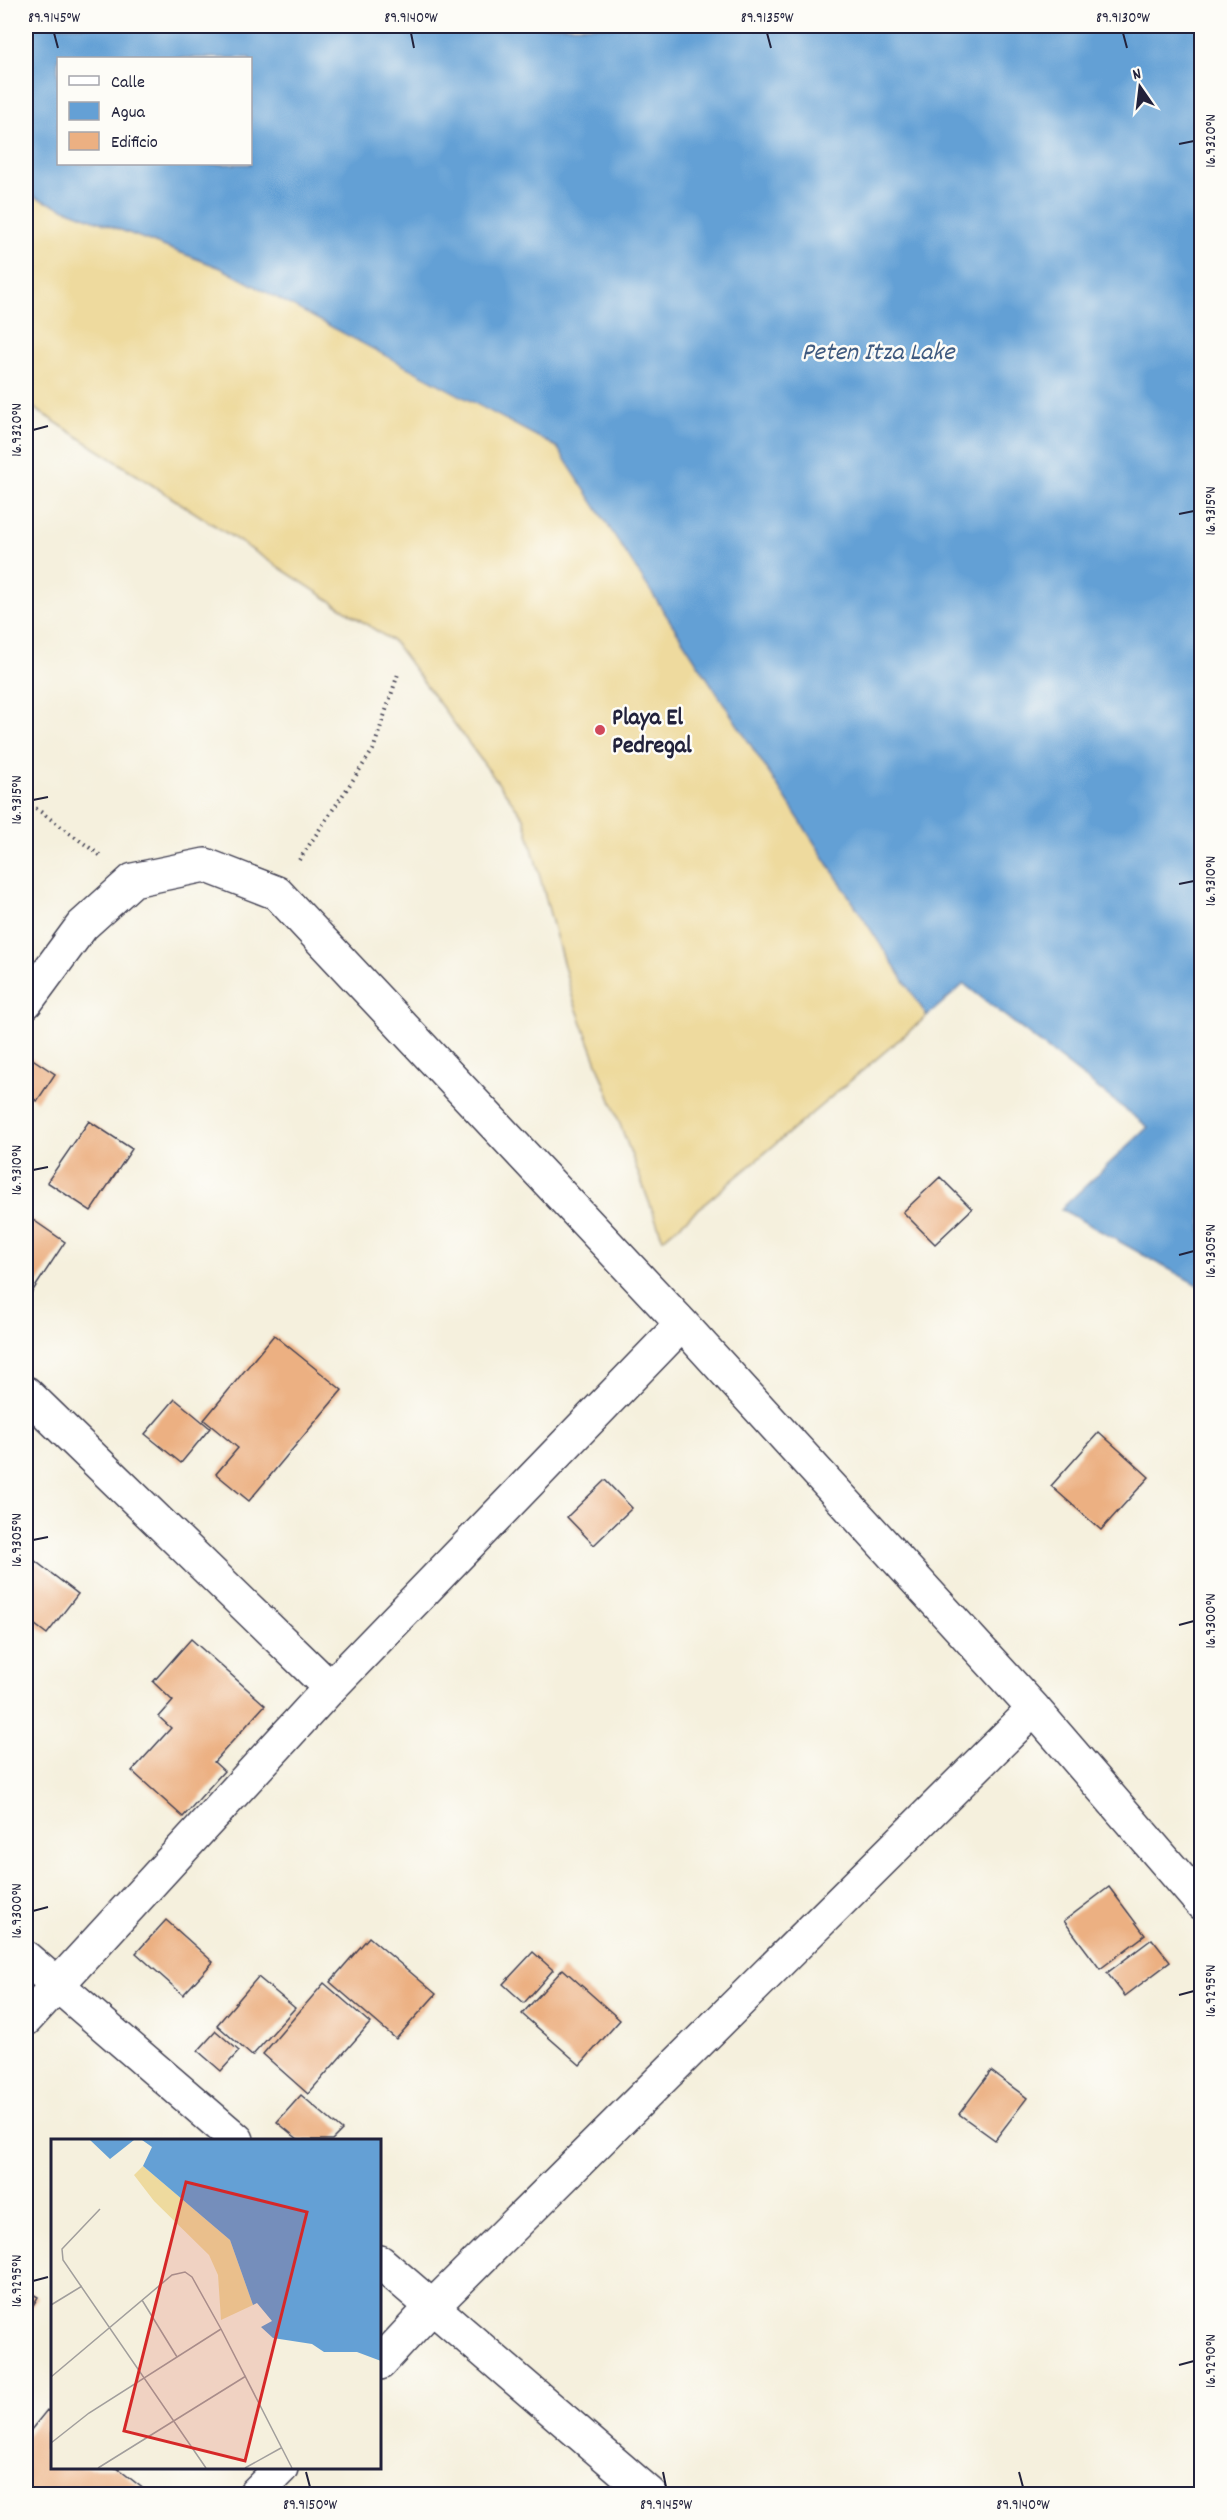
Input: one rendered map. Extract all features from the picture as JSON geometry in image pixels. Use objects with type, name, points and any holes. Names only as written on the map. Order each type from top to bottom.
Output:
[{"type":"street","points":[[26,1002],[82,926],[133,880],[205,865],[277,893],[682,1324],[1035,1709],[1202,1904]]},
{"type":"street","points":[[26,2019],[330,1688],[682,1324]]},
{"type":"street","points":[[26,1393],[330,1688]]},
{"type":"street","points":[[381,2362],[432,2307],[1035,1709]]},
{"type":"street","points":[[26,1958],[236,2139]]},
{"type":"street","points":[[381,2263],[650,2494]]},
{"type":"street","points":[[255,2494],[280,2469]]},
{"type":"path","points":[[277,893],[373,750],[398,674]]},
{"type":"path","points":[[26,801],[133,880]]},
{"type":"sand","name":"Playa El Pedregal","points":[[26,194],[221,268],[557,447],[927,1016],[663,1239],[573,999],[524,818],[394,642],[26,403]]},
{"type":"water","name":"Peten Itza Lake","points":[[26,26],[1201,26],[1201,1287],[1061,1209],[1148,1127],[964,984],[927,1016],[557,447],[221,268],[26,194]]},
{"type":"building","points":[[31,1058],[55,1074],[37,1101],[26,1094],[26,1067]]},
{"type":"building","points":[[89,1121],[132,1149],[91,1211],[47,1182]]},
{"type":"building","points":[[940,1177],[972,1209],[935,1244],[903,1212]]},
{"type":"building","points":[[26,1215],[65,1242],[26,1301]]},
{"type":"building","points":[[274,1335],[342,1390],[249,1501],[216,1474],[238,1448],[204,1420]]},
{"type":"building","points":[[175,1399],[210,1428],[181,1463],[145,1434]]},
{"type":"building","points":[[1099,1432],[1149,1477],[1101,1530],[1051,1486]]},
{"type":"building","points":[[605,1480],[632,1508],[594,1545],[567,1517]]},
{"type":"building","points":[[26,1554],[78,1594],[47,1634],[26,1618]]},
{"type":"building","points":[[191,1639],[265,1705],[214,1762],[224,1771],[183,1817],[132,1771],[171,1728],[159,1717],[173,1701],[153,1682]]},
{"type":"building","points":[[1109,1887],[1145,1935],[1100,1969],[1064,1921]]},
{"type":"building","points":[[166,1920],[213,1962],[183,1995],[136,1953]]},
{"type":"building","points":[[369,1937],[436,1994],[396,2039],[330,1982]]},
{"type":"building","points":[[1152,1939],[1170,1962],[1125,1996],[1107,1973]]},
{"type":"building","points":[[533,1952],[553,1970],[524,2003],[503,1984]]},
{"type":"building","points":[[563,1969],[620,2020],[580,2065],[522,2014]]},
{"type":"building","points":[[258,1977],[295,2008],[252,2056],[217,2025]]},
{"type":"building","points":[[324,1983],[370,2023],[308,2094],[263,2054]]},
{"type":"building","points":[[216,2031],[239,2051],[221,2071],[198,2051]]},
{"type":"building","points":[[991,2071],[1027,2098],[995,2140],[959,2114]]},
{"type":"building","points":[[301,2095],[342,2130],[333,2139],[298,2139],[277,2122]]},
{"type":"building","points":[[26,2290],[38,2297],[26,2317]]},
{"type":"building","points":[[47,2410],[51,2413],[51,2469],[118,2469],[150,2494],[26,2494],[26,2436]]},
{"type":"place","name":"Playa El Pedregal","points":[[600,730]]}]
